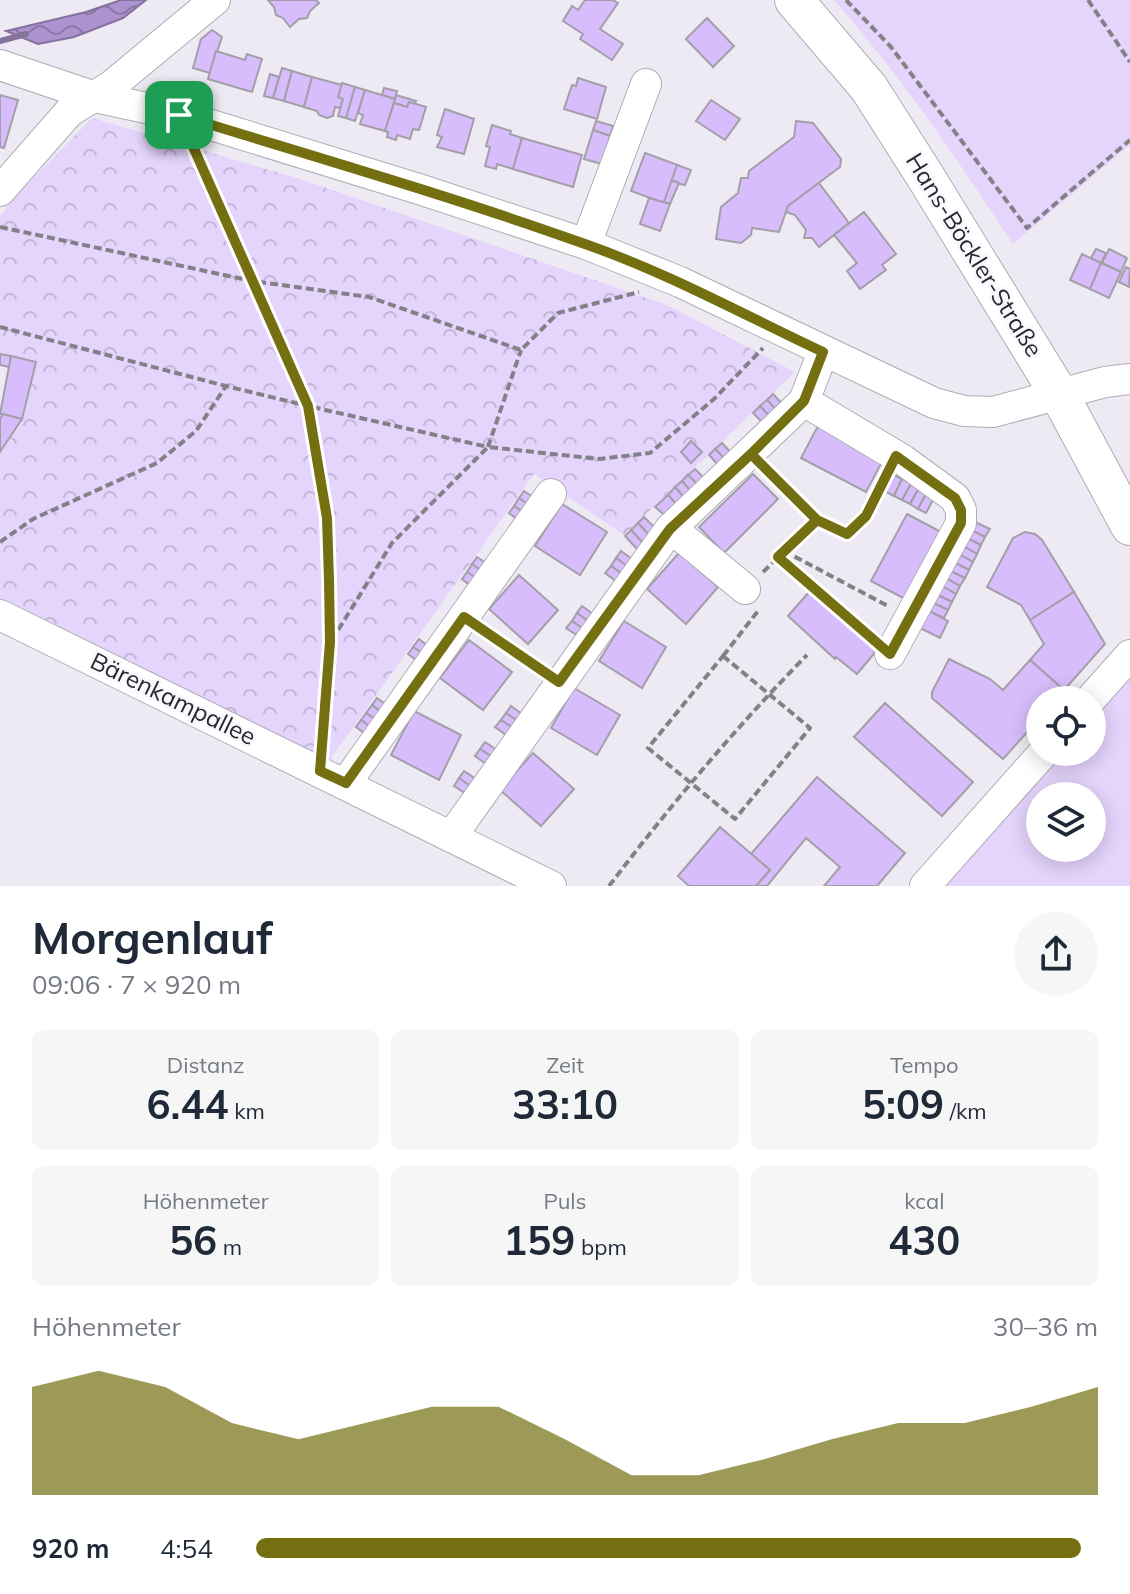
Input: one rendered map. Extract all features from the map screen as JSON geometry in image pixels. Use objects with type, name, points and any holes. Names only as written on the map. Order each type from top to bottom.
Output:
[{"type":"main road","name":"Hans-Böckler-Straße","points":[[794,0],[869,88],[1059,394],[1130,526]]},
{"type":"street","points":[[0,191],[69,112],[95,97],[215,0]]},
{"type":"street","points":[[12,68],[95,97],[179,115],[586,244],[680,282],[934,403],[964,411],[993,412],[1130,379]]},
{"type":"street","points":[[586,244],[646,84]]},
{"type":"street","points":[[451,837],[671,529],[804,401],[823,352]]},
{"type":"street","points":[[804,401],[896,456],[955,498],[961,510],[961,523],[890,654]]},
{"type":"street","points":[[333,777],[464,617],[551,494]]},
{"type":"street","points":[[671,529],[745,589]]},
{"type":"street","name":"Bärenkampallee","points":[[0,615],[551,886]]},
{"type":"street","points":[[1102,686],[1130,655]]},
{"type":"street","points":[[925,886],[1032,766]]},
{"type":"path","points":[[846,0],[891,47],[1027,228],[1130,140]]},
{"type":"path","points":[[1088,0],[1130,62]]},
{"type":"path","points":[[179,115],[308,406],[327,518],[333,777]]},
{"type":"path","points":[[0,227],[252,281],[369,297],[521,350]]},
{"type":"path","points":[[0,327],[226,386],[488,447],[521,350],[558,313],[680,282]]},
{"type":"path","points":[[0,542],[33,519],[157,463],[196,431],[226,386]]},
{"type":"path","points":[[751,454],[817,520],[847,534],[866,516],[896,456]]},
{"type":"path","points":[[723,656],[810,728],[735,819],[648,748],[763,604],[745,589],[817,520]]},
{"type":"path","points":[[784,551],[910,618]]},
{"type":"path","points":[[778,557],[890,654]]},
{"type":"path","points":[[464,617],[559,682]]},
{"type":"path","points":[[609,886],[691,783],[768,694],[807,655]]},
{"type":"green space","points":[[834,0],[1130,0],[1130,145],[1013,244],[905,88]]},
{"type":"green space","points":[[92,118],[297,178],[667,305],[795,372],[624,535],[534,474],[324,768],[0,599],[0,454],[22,422],[36,361],[0,353],[0,216]]},
{"type":"green space","points":[[1130,677],[1130,886],[945,886],[1026,795],[1026,862],[1106,862],[1106,782],[1037,782],[1052,766],[1106,766],[1106,704]]},
{"type":"water","points":[[121,0],[146,0],[123,18],[74,37],[38,44],[6,31],[86,12]]},
{"type":"building","points":[[268,0],[316,0],[319,3],[307,18],[299,19],[290,27],[276,15]]},
{"type":"building","points":[[585,0],[613,0],[618,3],[600,29],[623,44],[612,60],[580,39],[583,34],[563,21],[572,6],[578,10]]},
{"type":"building","points":[[707,18],[734,46],[713,67],[686,39]]},
{"type":"building","points":[[212,30],[222,37],[210,73],[193,68],[201,39]]},
{"type":"building","points":[[216,51],[245,60],[247,54],[262,59],[252,92],[208,79]]},
{"type":"building","points":[[282,68],[292,71],[284,101],[273,98]]},
{"type":"building","points":[[292,71],[312,77],[304,107],[284,101]]},
{"type":"building","points":[[270,74],[279,77],[273,98],[264,96]]},
{"type":"building","points":[[312,77],[342,85],[338,97],[343,99],[341,106],[335,107],[333,116],[327,118],[304,107]]},
{"type":"building","points":[[578,78],[606,87],[597,119],[564,109],[572,85],[576,86]]},
{"type":"building","points":[[342,83],[355,87],[346,118],[338,116],[343,99],[338,97]]},
{"type":"building","points":[[355,87],[365,90],[355,121],[346,118]]},
{"type":"building","points":[[384,88],[397,91],[395,99],[382,95]]},
{"type":"building","points":[[365,90],[395,99],[385,131],[360,124],[363,115],[358,113]]},
{"type":"building","points":[[0,95],[18,100],[4,148],[0,147]]},
{"type":"building","points":[[396,95],[416,101],[415,104],[409,102],[407,107],[394,103]]},
{"type":"building","points":[[711,100],[740,119],[725,140],[696,121]]},
{"type":"building","points":[[409,102],[426,107],[419,130],[413,129],[410,139],[397,135],[396,140],[387,137],[388,132],[385,131],[394,103],[407,107]]},
{"type":"building","points":[[445,109],[474,119],[464,154],[437,147],[442,137],[437,135]]},
{"type":"building","points":[[596,121],[613,126],[610,136],[593,130]]},
{"type":"building","points":[[796,121],[813,123],[841,159],[840,167],[788,206],[779,232],[752,228],[751,235],[741,243],[716,239],[721,207],[738,193],[741,178],[748,178],[749,171],[794,137]]},
{"type":"building","points":[[492,125],[522,138],[513,169],[497,164],[496,169],[485,166]]},
{"type":"building","points":[[593,130],[610,136],[602,164],[584,159]]},
{"type":"building","points":[[522,138],[582,155],[573,187],[513,169]]},
{"type":"building","points":[[645,153],[678,165],[664,203],[631,191]]},
{"type":"building","points":[[677,165],[691,170],[685,185],[671,182]]},
{"type":"building","points":[[674,181],[679,183],[670,204],[664,202]]},
{"type":"building","points":[[819,183],[849,223],[819,247],[812,238],[804,238],[806,230],[795,215],[786,212],[788,206]]},
{"type":"building","points":[[649,198],[670,204],[660,231],[640,224]]},
{"type":"building","points":[[864,212],[896,254],[882,265],[886,270],[860,289],[847,271],[857,263],[834,235]]},
{"type":"building","points":[[1096,249],[1106,253],[1101,263],[1091,258]]},
{"type":"building","points":[[1109,249],[1127,258],[1121,272],[1102,263]]},
{"type":"building","points":[[1082,254],[1101,263],[1090,289],[1070,280]]},
{"type":"building","points":[[1101,263],[1121,272],[1109,298],[1090,289]]},
{"type":"building","points":[[1126,267],[1130,269],[1129,287],[1119,282]]},
{"type":"building","points":[[0,354],[11,356],[9,367],[0,365]]},
{"type":"building","points":[[11,356],[36,362],[22,419],[0,414]]},
{"type":"building","points":[[773,394],[785,407],[779,413],[767,400]]},
{"type":"building","points":[[767,400],[779,413],[772,419],[760,406]]},
{"type":"building","points":[[760,406],[772,419],[766,426],[753,413]]},
{"type":"building","points":[[3,414],[22,419],[0,452],[0,419]]},
{"type":"building","points":[[819,424],[884,458],[866,492],[801,458]]},
{"type":"building","points":[[691,441],[702,452],[691,463],[681,452]]},
{"type":"building","points":[[722,443],[734,456],[728,462],[715,449]]},
{"type":"building","points":[[715,449],[728,462],[721,468],[709,455]]},
{"type":"building","points":[[695,469],[708,482],[701,488],[688,475]]},
{"type":"building","points":[[753,474],[778,499],[724,553],[699,527]]},
{"type":"building","points":[[688,475],[701,488],[694,495],[682,481]]},
{"type":"building","points":[[894,475],[902,479],[894,496],[885,491]]},
{"type":"building","points":[[902,479],[911,484],[902,500],[894,496]]},
{"type":"building","points":[[682,481],[694,495],[687,501],[675,487]]},
{"type":"building","points":[[911,484],[919,488],[910,504],[902,500]]},
{"type":"building","points":[[675,487],[687,501],[680,508],[668,495]]},
{"type":"building","points":[[919,488],[927,492],[918,509],[910,504]]},
{"type":"building","points":[[524,491],[539,501],[534,509],[519,498]]},
{"type":"building","points":[[927,492],[935,496],[926,513],[918,509]]},
{"type":"building","points":[[668,495],[680,508],[669,519],[655,507]]},
{"type":"building","points":[[519,498],[534,509],[529,516],[514,506]]},
{"type":"building","points":[[562,504],[607,532],[580,575],[535,546]]},
{"type":"building","points":[[514,506],[529,516],[523,524],[509,513]]},
{"type":"building","points":[[907,514],[941,532],[905,599],[871,581]]},
{"type":"building","points":[[644,517],[657,530],[650,536],[638,523]]},
{"type":"building","points":[[973,521],[990,529],[985,537],[969,529]]},
{"type":"building","points":[[638,523],[650,536],[643,543],[631,530]]},
{"type":"building","points":[[969,529],[985,537],[981,545],[965,537]]},
{"type":"building","points":[[631,530],[643,543],[637,549],[625,536]]},
{"type":"building","points":[[1025,532],[1035,534],[1042,540],[1074,592],[1030,620],[1021,605],[987,587],[1013,538]]},
{"type":"building","points":[[965,537],[981,545],[977,554],[961,545]]},
{"type":"building","points":[[961,545],[977,554],[973,562],[957,553]]},
{"type":"building","points":[[621,551],[636,562],[631,569],[616,558]]},
{"type":"building","points":[[679,553],[718,587],[686,624],[647,589]]},
{"type":"building","points":[[957,553],[973,562],[969,570],[952,561]]},
{"type":"building","points":[[477,557],[492,567],[487,575],[472,564]]},
{"type":"building","points":[[616,558],[631,569],[625,576],[611,566]]},
{"type":"building","points":[[952,561],[969,570],[965,578],[948,570]]},
{"type":"building","points":[[472,564],[487,575],[482,582],[467,572]]},
{"type":"building","points":[[611,566],[625,576],[620,584],[605,573]]},
{"type":"building","points":[[948,570],[965,578],[960,586],[944,577]]},
{"type":"building","points":[[467,572],[482,582],[476,590],[462,579]]},
{"type":"building","points":[[519,575],[558,610],[528,644],[489,609]]},
{"type":"building","points":[[944,577],[960,586],[956,594],[940,585]]},
{"type":"building","points":[[940,585],[956,594],[952,602],[936,594]]},
{"type":"building","points":[[809,592],[877,650],[857,674],[835,659],[788,616]]},
{"type":"building","points":[[1074,592],[1105,644],[1068,686],[1059,686],[1030,660],[1044,644],[1030,620]]},
{"type":"building","points":[[936,594],[952,602],[948,610],[931,602]]},
{"type":"building","points":[[931,602],[948,610],[944,618],[927,610]]},
{"type":"building","points":[[582,606],[597,617],[592,624],[577,613]]},
{"type":"building","points":[[927,610],[948,621],[940,638],[918,627]]},
{"type":"building","points":[[577,613],[592,624],[586,631],[572,621]]},
{"type":"building","points":[[572,621],[586,631],[581,638],[566,628]]},
{"type":"building","points":[[624,621],[666,647],[642,688],[599,661]]},
{"type":"building","points":[[419,639],[433,650],[428,657],[413,647]]},
{"type":"building","points":[[469,640],[512,672],[483,710],[440,678]]},
{"type":"building","points":[[413,647],[428,657],[423,665],[408,654]]},
{"type":"building","points":[[949,659],[990,679],[1003,690],[1030,660],[1059,686],[1026,686],[1026,734],[1003,759],[932,698]]},
{"type":"building","points":[[574,688],[620,715],[597,755],[551,728]]},
{"type":"building","points":[[377,698],[392,709],[386,716],[372,705]]},
{"type":"building","points":[[885,703],[973,782],[942,816],[854,737]]},
{"type":"building","points":[[372,705],[386,716],[381,723],[366,713]]},
{"type":"building","points":[[511,706],[525,716],[521,723],[506,713]]},
{"type":"building","points":[[414,711],[461,735],[439,780],[391,755]]},
{"type":"building","points":[[366,713],[381,723],[376,731],[361,720]]},
{"type":"building","points":[[506,713],[521,723],[516,730],[501,720]]},
{"type":"building","points":[[361,720],[376,731],[371,738],[356,727]]},
{"type":"building","points":[[501,720],[516,730],[510,738],[495,727]]},
{"type":"building","points":[[485,742],[500,752],[495,759],[480,749]]},
{"type":"building","points":[[480,749],[495,759],[490,767],[475,756]]},
{"type":"building","points":[[533,753],[574,789],[541,826],[500,790]]},
{"type":"building","points":[[464,771],[479,781],[474,789],[459,778]]},
{"type":"building","points":[[817,777],[905,853],[877,886],[824,886],[840,867],[806,838],[767,886],[756,886],[770,870],[751,854]]},
{"type":"building","points":[[459,778],[474,789],[469,796],[454,786]]},
{"type":"building","points":[[720,827],[770,870],[756,886],[689,886],[678,876]]},
{"type":"waterway","points":[[0,41],[26,34]]},
{"type":"route","points":[[179,115],[308,406],[327,518],[330,642],[320,771],[346,783],[464,617],[559,682],[670,529],[751,454],[817,520],[847,534],[866,516],[896,456],[955,498],[961,510],[961,523],[890,654],[778,557],[817,520],[751,454],[804,401],[823,352],[680,282],[586,244],[179,115]]}]
